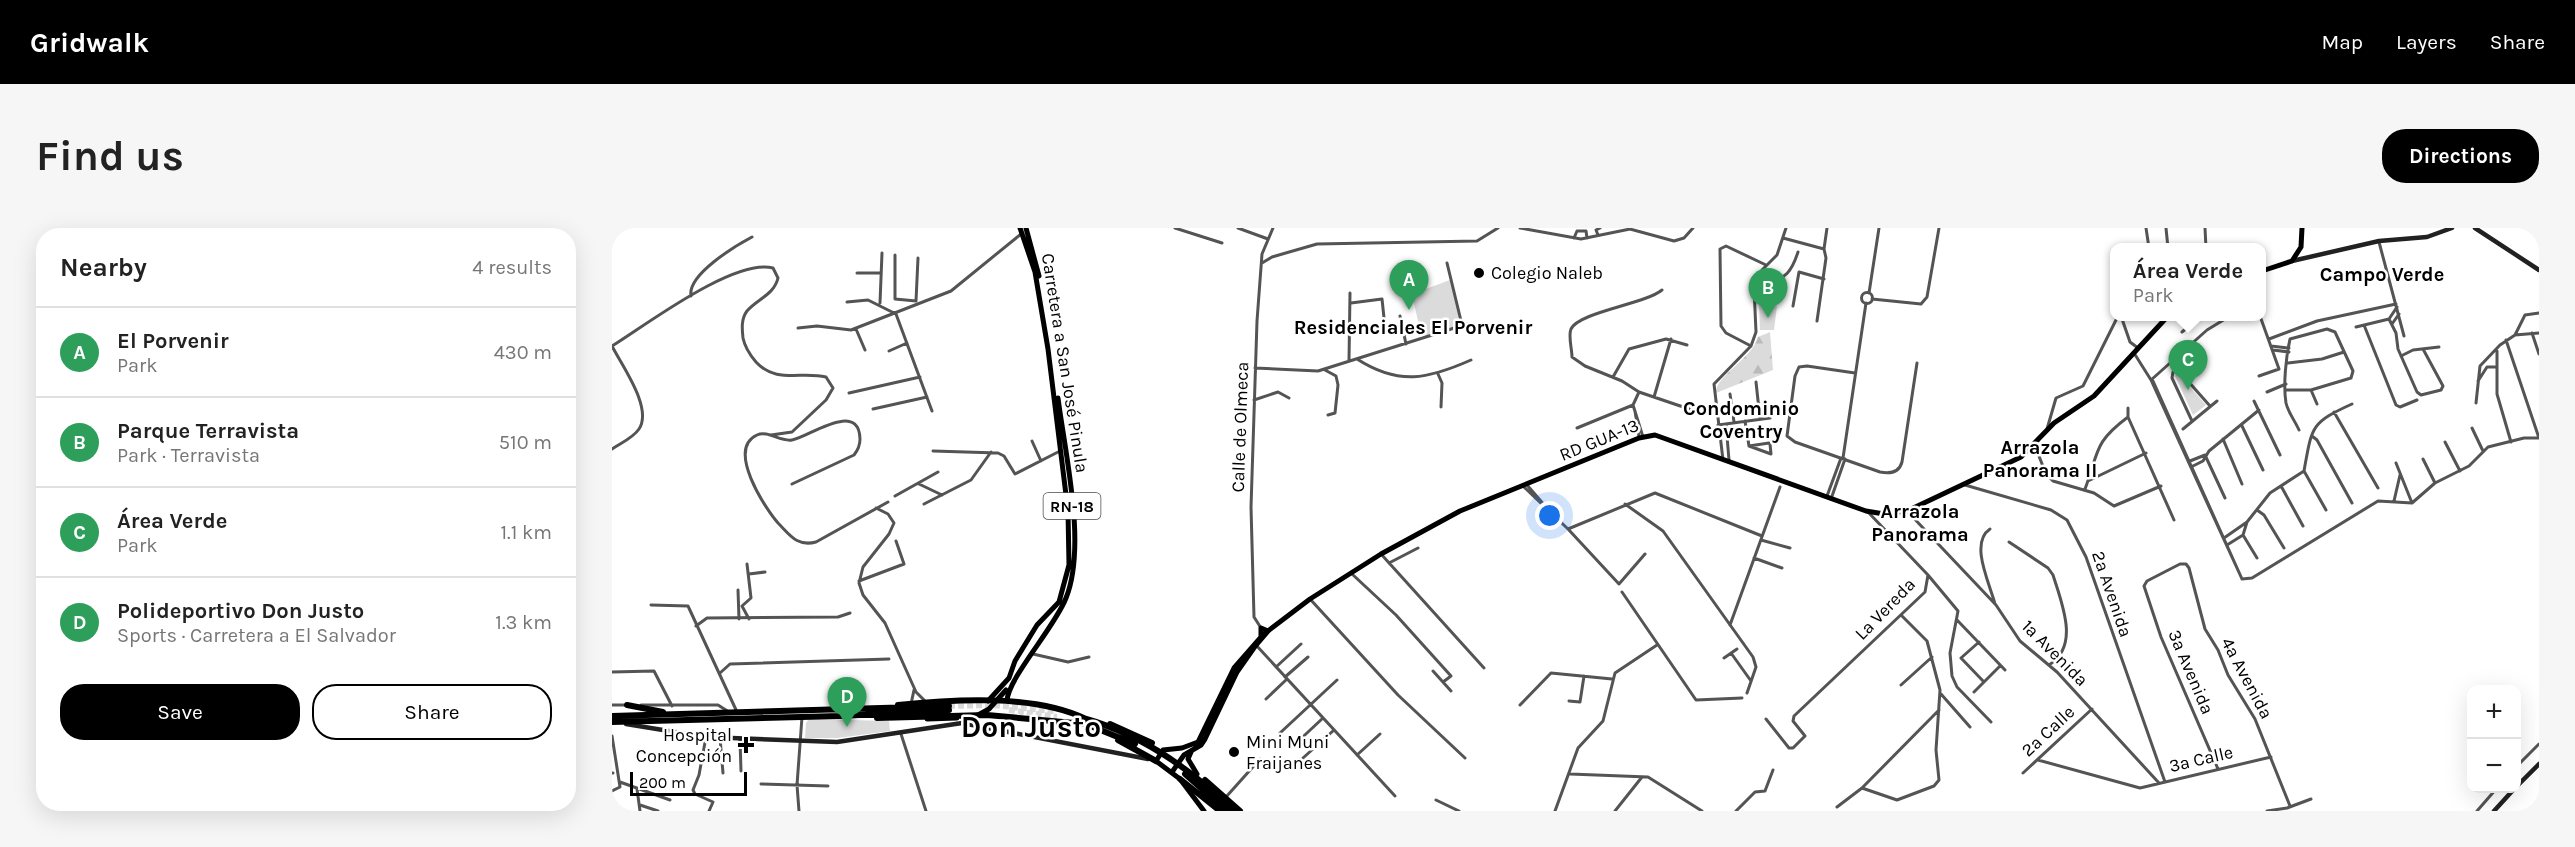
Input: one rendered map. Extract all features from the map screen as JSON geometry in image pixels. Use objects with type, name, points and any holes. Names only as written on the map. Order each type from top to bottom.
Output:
[{"type":"highway","points":[[987,714],[985,707],[988,701]]},
{"type":"highway","points":[[840,716],[863,710],[910,704],[988,701],[1007,701],[1074,713],[1119,726],[1163,750],[1226,797],[1240,811]]},
{"type":"highway","points":[[1002,715],[1007,712],[1007,701]]},
{"type":"highway","points":[[627,705],[673,714]]},
{"type":"highway","points":[[613,720],[673,714],[848,713],[949,708],[863,710]]},
{"type":"highway","points":[[1074,713],[1086,721]]},
{"type":"highway","points":[[613,720],[646,724],[736,714],[802,717],[1002,715],[1071,724],[1104,734],[1156,761]]},
{"type":"highway","points":[[1057,714],[1094,724],[1166,756],[1234,811]]},
{"type":"highway","points":[[1071,724],[1086,721]]},
{"type":"highway","points":[[1094,724],[1102,722]]},
{"type":"highway","points":[[1094,724],[1104,734]]},
{"type":"highway","points":[[1094,724],[1164,759],[1227,811]]},
{"type":"highway","points":[[1180,779],[1220,811]]},
{"type":"main road","points":[[2266,271],[2292,261],[2301,247],[2302,228]]},
{"type":"main road","name":"Carretera a San José Pinula","points":[[1007,701],[1009,688],[1057,618],[1068,592],[1074,540],[1071,495],[1054,366],[1036,262],[1023,230]]},
{"type":"main road","name":"Carretera a San José Pinula","points":[[988,701],[1002,688],[1037,625],[1059,602],[1069,571],[1069,524],[1043,315],[1035,272],[1023,230]]},
{"type":"main road","name":"RD GUA-13","points":[[1163,750],[1182,748],[1198,742],[1234,668],[1267,629],[1381,554],[1482,500],[1525,485],[1641,437],[1661,436],[1866,511],[1884,514],[1908,513],[2021,457],[2035,446],[2047,430],[2094,396],[2163,321]]},
{"type":"main road","points":[[1074,540],[1077,554]]},
{"type":"main road","points":[[1024,666],[1027,657],[1046,630],[1045,626],[1037,625]]},
{"type":"main road","points":[[1255,643],[1267,629]]},
{"type":"main road","name":"RD GUA-13","points":[[1173,771],[1186,753],[1200,745],[1237,672],[1255,643]]},
{"type":"main road","points":[[911,717],[947,720],[975,716],[989,709],[1020,673]]},
{"type":"main road","points":[[974,702],[1002,688]]},
{"type":"main road","points":[[1197,775],[1188,757],[1200,745]]},
{"type":"main road","points":[[1163,750],[1156,761],[1173,771],[1204,811]]},
{"type":"street","points":[[1175,228],[1222,243]]},
{"type":"street","points":[[1238,228],[1268,239]]},
{"type":"street","name":"Calle de Olmeca","points":[[1267,629],[1254,617],[1252,556],[1254,368],[1260,264],[1273,228]]},
{"type":"street","points":[[1260,264],[1266,259],[1308,246],[1477,241],[1498,228]]},
{"type":"street","points":[[1520,228],[1544,230],[1574,238],[1587,238],[1617,229],[1643,231],[1674,241],[1684,238],[1694,228]]},
{"type":"street","points":[[1598,235],[1596,230],[1602,228],[1607,233]]},
{"type":"street","points":[[1726,461],[1720,443],[1714,384],[1751,346],[1756,332],[1753,296],[1759,275],[1776,257],[1785,229],[1780,228]]},
{"type":"street","points":[[1817,321],[1827,258],[1824,249],[1827,228]]},
{"type":"street","points":[[1872,299],[1869,293],[1879,228]]},
{"type":"street","points":[[1866,303],[1872,299],[1921,304],[1927,297],[1939,228]]},
{"type":"street","points":[[2146,228],[2148,243]]},
{"type":"street","points":[[2166,228],[2168,243]]},
{"type":"street","points":[[2205,228],[2206,243]]},
{"type":"street","points":[[2292,261],[2379,241],[2427,237],[2452,228]]},
{"type":"street","points":[[2475,228],[2539,270]]},
{"type":"street","points":[[798,328],[817,326],[856,329],[896,314],[962,285],[1023,230]]},
{"type":"street","points":[[1574,238],[1576,231],[1586,231],[1587,238]]},
{"type":"street","points":[[691,296],[690,286],[696,280],[729,250],[752,237]]},
{"type":"street","points":[[1783,238],[1824,249]]},
{"type":"street","points":[[2379,241],[2404,336]]},
{"type":"street","points":[[1751,346],[1726,333],[1721,327],[1720,249],[1726,246],[1766,266]]},
{"type":"street","points":[[1753,296],[1762,286],[1782,279],[1792,271],[1798,252]]},
{"type":"street","points":[[880,303],[882,253]]},
{"type":"street","points":[[895,255],[895,299],[900,301],[916,301],[918,258]]},
{"type":"street","points":[[1447,263],[1462,326]]},
{"type":"street","points":[[612,449],[635,434],[641,426],[643,415],[640,398],[612,346],[730,274],[762,267],[775,270],[778,278],[775,287],[747,311],[743,320],[746,348],[758,364],[772,374],[826,376],[833,388],[826,400],[792,432],[771,435]]},
{"type":"street","points":[[1793,306],[1799,272],[1824,279]]},
{"type":"street","points":[[857,273],[881,273]]},
{"type":"street","points":[[1662,290],[1648,298],[1613,308],[1574,325],[1570,332],[1572,357],[1585,366],[1613,377],[1639,392],[1698,412]]},
{"type":"street","points":[[1349,360],[1350,293]]},
{"type":"street","points":[[1829,498],[1843,458],[1866,303],[1862,296],[1869,293]]},
{"type":"street","points":[[1351,303],[1382,299],[1384,318]]},
{"type":"street","points":[[847,302],[868,300],[880,303],[896,314],[932,411]]},
{"type":"street","points":[[900,301],[904,310]]},
{"type":"street","points":[[2356,327],[2389,319],[2396,305]]},
{"type":"street","points":[[2269,339],[2317,321],[2396,305]]},
{"type":"street","points":[[2515,335],[2526,315],[2531,312],[2539,313]]},
{"type":"street","points":[[2392,324],[2398,314]]},
{"type":"street","points":[[1400,316],[1406,344]]},
{"type":"street","points":[[2389,319],[2401,356],[2417,392],[2423,394],[2440,390],[2443,385],[2423,349]]},
{"type":"street","points":[[2047,430],[2056,398],[2083,386],[2117,321]]},
{"type":"street","points":[[2122,321],[2130,342],[2190,462],[2242,579],[2252,578],[2378,501],[2412,503],[2435,483],[2469,466],[2483,451],[2511,442],[2539,438],[2506,340]]},
{"type":"street","points":[[2182,332],[2195,321]]},
{"type":"street","points":[[2151,380],[2207,330],[2222,321]]},
{"type":"street","points":[[2259,375],[2279,369],[2262,321]]},
{"type":"street","points":[[1254,368],[1302,372],[1325,369],[1467,324]]},
{"type":"street","points":[[2364,325],[2396,405],[2400,407],[2417,400]]},
{"type":"street","points":[[856,329],[865,350]]},
{"type":"street","points":[[2286,390],[2311,390],[2334,385],[2352,377],[2354,370],[2331,329],[2294,337],[2289,350],[2286,384],[2286,390],[2286,403],[2299,430]]},
{"type":"street","points":[[2532,333],[2539,354]]},
{"type":"street","points":[[2476,403],[2479,368],[2506,340],[2515,335],[2539,333]]},
{"type":"street","points":[[1613,377],[1629,349],[1671,339],[1687,345]]},
{"type":"street","points":[[1654,397],[1671,339]]},
{"type":"street","points":[[889,351],[907,343]]},
{"type":"street","points":[[2401,356],[2439,347]]},
{"type":"street","points":[[2272,348],[2289,350]]},
{"type":"street","points":[[2497,349],[2495,367],[2498,403],[2511,442]]},
{"type":"street","points":[[2288,363],[2322,359],[2344,352]]},
{"type":"street","points":[[1357,359],[1390,374],[1414,378],[1438,374],[1471,360]]},
{"type":"street","points":[[1855,373],[1804,366],[1799,368],[1795,376],[1787,436],[1795,442],[1884,473],[1899,469],[1917,363]]},
{"type":"street","points":[[2168,363],[2210,406]]},
{"type":"street","points":[[2477,384],[2487,367],[2495,367]]},
{"type":"street","points":[[1325,369],[1338,380],[1335,413],[1328,415]]},
{"type":"street","points":[[2174,371],[2172,378],[2192,421]]},
{"type":"street","points":[[1438,374],[1442,383],[1441,407]]},
{"type":"street","points":[[849,393],[920,377]]},
{"type":"street","points":[[1756,382],[1761,419]]},
{"type":"street","points":[[2268,392],[2286,384]]},
{"type":"street","points":[[2311,390],[2317,404]]},
{"type":"street","points":[[1254,400],[1278,392],[1289,398]]},
{"type":"street","points":[[1639,392],[1634,407],[1641,437]]},
{"type":"street","points":[[1730,394],[1734,423]]},
{"type":"street","points":[[873,409],[927,397]]},
{"type":"street","points":[[2183,429],[2217,401]]},
{"type":"street","points":[[2254,401],[2280,455]]},
{"type":"street","points":[[2326,510],[2304,471],[2312,436],[2319,420],[2352,404]]},
{"type":"street","points":[[1577,428],[1634,407]]},
{"type":"street","points":[[2128,408],[2128,417],[2161,486],[2174,520]]},
{"type":"street","points":[[2190,462],[2205,455],[2259,410]]},
{"type":"street","points":[[2334,412],[2379,488]]},
{"type":"street","points":[[2085,489],[2100,441],[2107,432],[2128,417]]},
{"type":"street","points":[[1718,425],[1770,418]]},
{"type":"street","points":[[792,484],[854,455],[860,442],[858,430],[854,424],[837,421],[793,440],[759,434],[748,443],[750,478],[763,504],[795,541],[806,544],[816,543],[888,502]]},
{"type":"street","points":[[1745,421],[1749,446]]},
{"type":"street","points":[[1726,424],[1726,461]]},
{"type":"street","points":[[1718,425],[1725,432]]},
{"type":"street","points":[[2242,426],[2263,470]]},
{"type":"street","points":[[2472,428],[2483,451]]},
{"type":"street","points":[[2312,436],[2317,440],[2352,504]]},
{"type":"street","points":[[2223,439],[2242,484]]},
{"type":"street","points":[[1032,441],[1041,461]]},
{"type":"street","points":[[1720,443],[1726,442]]},
{"type":"street","points":[[2445,442],[2460,471]]},
{"type":"street","points":[[1769,443],[1772,453],[1770,454],[1749,446],[1769,443]]},
{"type":"street","points":[[2035,446],[2046,474],[2053,481],[2085,489],[2116,507],[2161,486]]},
{"type":"street","points":[[933,451],[991,452],[1004,456],[1015,474],[1060,451]]},
{"type":"street","points":[[924,504],[970,480],[991,452]]},
{"type":"street","points":[[2088,481],[2146,453]]},
{"type":"street","points":[[2192,467],[2203,461],[2205,455]]},
{"type":"street","points":[[2205,455],[2225,498]]},
{"type":"street","points":[[2422,459],[2435,483]]},
{"type":"street","points":[[2396,463],[2412,503]]},
{"type":"street","points":[[2224,538],[2247,522],[2270,493],[2304,471]]},
{"type":"street","points":[[895,496],[938,472]]},
{"type":"street","points":[[2394,501],[2400,475]]},
{"type":"street","points":[[919,484],[942,495]]},
{"type":"street","points":[[1525,485],[1618,584],[1645,554]]},
{"type":"street","name":"2a Avenida","points":[[1965,485],[2051,510],[2067,520],[2086,557],[2165,782]]},
{"type":"street","points":[[2281,486],[2303,526]]},
{"type":"street","points":[[1730,625],[1780,487]]},
{"type":"street","points":[[1568,529],[1648,494],[1659,494],[1790,548]]},
{"type":"street","points":[[1625,504],[1663,531],[1756,662],[1747,693]]},
{"type":"street","points":[[876,508],[892,518],[892,528],[863,567],[859,581],[863,595],[885,623],[915,688],[928,703]]},
{"type":"street","points":[[2257,510],[2264,515],[2284,548]]},
{"type":"street","name":"La Vereda","points":[[1766,719],[1791,748],[1805,736],[1793,721],[1794,717],[1926,592],[1928,575],[1866,511]]},
{"type":"street","name":"1a Avenida","points":[[1908,513],[1996,605],[2020,641],[2049,665],[2159,783]]},
{"type":"street","points":[[2227,545],[2243,535],[2247,522]]},
{"type":"street","points":[[1990,529],[1983,535],[1981,552],[1996,605]]},
{"type":"street","points":[[2243,535],[2256,558]]},
{"type":"street","points":[[859,581],[904,564],[896,541]]},
{"type":"street","points":[[2009,542],[2048,568],[2053,575],[2068,638],[2062,656],[2049,665]]},
{"type":"street","points":[[1389,563],[1418,548]]},
{"type":"street","points":[[1381,554],[1484,668]]},
{"type":"street","points":[[1754,558],[1782,568]]},
{"type":"street","points":[[747,564],[751,598],[742,606],[749,619]]},
{"type":"street","name":"4a Avenida","points":[[2145,584],[2184,564],[2189,568],[2205,630],[2218,650],[2228,675],[2250,708],[2272,757],[2290,806]]},
{"type":"street","points":[[749,574],[765,572]]},
{"type":"street","points":[[1351,572],[1396,615],[1450,676],[1443,682]]},
{"type":"street","points":[[1928,575],[1957,607],[1957,620],[1950,653],[1952,676],[1957,687],[1991,722]]},
{"type":"street","name":"3a Avenida","points":[[2145,584],[2161,637],[2218,769]]},
{"type":"street","points":[[738,590],[739,619]]},
{"type":"street","points":[[1622,592],[1696,700],[1742,698]]},
{"type":"street","points":[[1310,599],[1398,695],[1465,758]]},
{"type":"street","points":[[651,605],[686,605],[720,673],[736,714]]},
{"type":"street","points":[[696,626],[708,618],[838,617],[850,613]]},
{"type":"street","points":[[1862,788],[1896,800],[1937,784],[1936,750],[1940,693],[1932,657],[1924,636],[1902,616]]},
{"type":"street","points":[[1957,620],[2005,670]]},
{"type":"street","points":[[1979,642],[1961,658],[1984,682]]},
{"type":"street","points":[[1255,643],[1395,796]]},
{"type":"street","points":[[1276,667],[1302,644]]},
{"type":"street","points":[[1555,811],[1578,748],[1603,722],[1617,671],[1657,645]]},
{"type":"street","points":[[1724,658],[1737,648]]},
{"type":"street","points":[[1731,653],[1751,681]]},
{"type":"street","points":[[1033,654],[1068,662],[1089,657]]},
{"type":"street","points":[[1266,699],[1308,657]]},
{"type":"street","points":[[1901,685],[1932,657]]},
{"type":"street","points":[[720,673],[730,664],[889,659]]},
{"type":"street","points":[[1974,692],[2000,666]]},
{"type":"street","points":[[612,672],[654,671],[672,706]]},
{"type":"street","points":[[1433,671],[1451,691]]},
{"type":"street","points":[[1520,705],[1547,674],[1613,679]]},
{"type":"street","points":[[1569,701],[1581,701],[1584,676]]},
{"type":"street","points":[[1280,733],[1337,680]]},
{"type":"street","points":[[910,704],[915,688]]},
{"type":"street","points":[[1940,693],[1970,727]]},
{"type":"street","points":[[612,705],[718,705],[736,714]]},
{"type":"street","points":[[1837,807],[1862,788],[1939,710]]},
{"type":"street","name":"2a Calle","points":[[2023,773],[2092,710]]},
{"type":"street","points":[[799,811],[798,785],[802,717]]},
{"type":"street","points":[[1292,747],[1323,718]]},
{"type":"street","points":[[646,724],[706,737],[845,742],[962,723],[1133,751]]},
{"type":"street","points":[[1303,758],[1334,730]]},
{"type":"street","points":[[901,734],[926,811]]},
{"type":"street","points":[[1357,755],[1380,734]]},
{"type":"street","points":[[612,736],[620,782],[620,788],[612,790]]},
{"type":"street","points":[[706,737],[699,775],[693,790],[695,794],[713,802],[710,811]]},
{"type":"street","points":[[720,738],[723,773]]},
{"type":"street","points":[[740,739],[741,771]]},
{"type":"street","points":[[2521,763],[2539,744]]},
{"type":"street","name":"3a Calle","points":[[2038,760],[2137,788],[2272,757]]},
{"type":"street","points":[[1226,797],[1260,759],[1269,766],[1286,763],[1294,769]]},
{"type":"street","points":[[2521,783],[2539,764]]},
{"type":"street","points":[[1736,811],[1755,792],[1765,791],[1773,770]]},
{"type":"street","points":[[1569,774],[1642,776],[1656,780],[1702,811]]},
{"type":"street","points":[[1195,798],[1194,788],[1197,775]]},
{"type":"street","points":[[1615,811],[1642,776]]},
{"type":"street","points":[[620,782],[670,800]]},
{"type":"street","points":[[761,784],[828,786]]},
{"type":"street","points":[[636,788],[640,811]]},
{"type":"street","points":[[2477,811],[2494,793]]},
{"type":"street","points":[[2494,811],[2511,793]]},
{"type":"street","points":[[2267,811],[2311,799]]},
{"type":"street","points":[[1436,800],[1459,811]]},
{"type":"street","points":[[639,805],[658,811]]},
{"type":"green space","points":[[1450,280],[1462,326],[1422,339],[1412,294]]},
{"type":"green space","points":[[1759,304],[1777,306],[1774,330],[1760,330]]},
{"type":"green space","points":[[1770,332],[1773,370],[1716,393],[1721,380],[1749,353],[1758,337]]},
{"type":"green space","points":[[2177,372],[2206,405],[2193,415],[2175,376]]},
{"type":"green space","points":[[809,719],[889,721],[890,731],[838,738],[805,738],[806,723]]},
{"type":"tunnel","points":[[949,706],[992,705],[1054,711]]},
{"type":"tunnel","points":[[1009,710],[1057,717]]},
{"type":"place","name":"Colegio Naleb","points":[[1479,273]]},
{"type":"place","name":"El Porvenir","points":[[1409,310]]},
{"type":"place","name":"Parque Terravista","points":[[1768,318]]},
{"type":"place","name":"Área Verde","points":[[2188,390]]},
{"type":"place","name":"Polideportivo Don Justo","points":[[847,727]]},
{"type":"place","name":"Hospital Concepción","points":[[746,745]]},
{"type":"place","name":"Mini Muni Fraijanes","points":[[1234,752]]},
{"type":"district","name":"Campo Verde","points":[[2382,274]]},
{"type":"district","name":"Residenciales El Porvenir","points":[[1413,327]]},
{"type":"district","name":"Condominio Coventry","points":[[1741,420]]},
{"type":"district","name":"Arrazola Panorama II","points":[[2040,458]]},
{"type":"district","name":"Arrazola Panorama","points":[[1920,522]]},
{"type":"district","name":"Don Justo","points":[[1031,727]]}]
